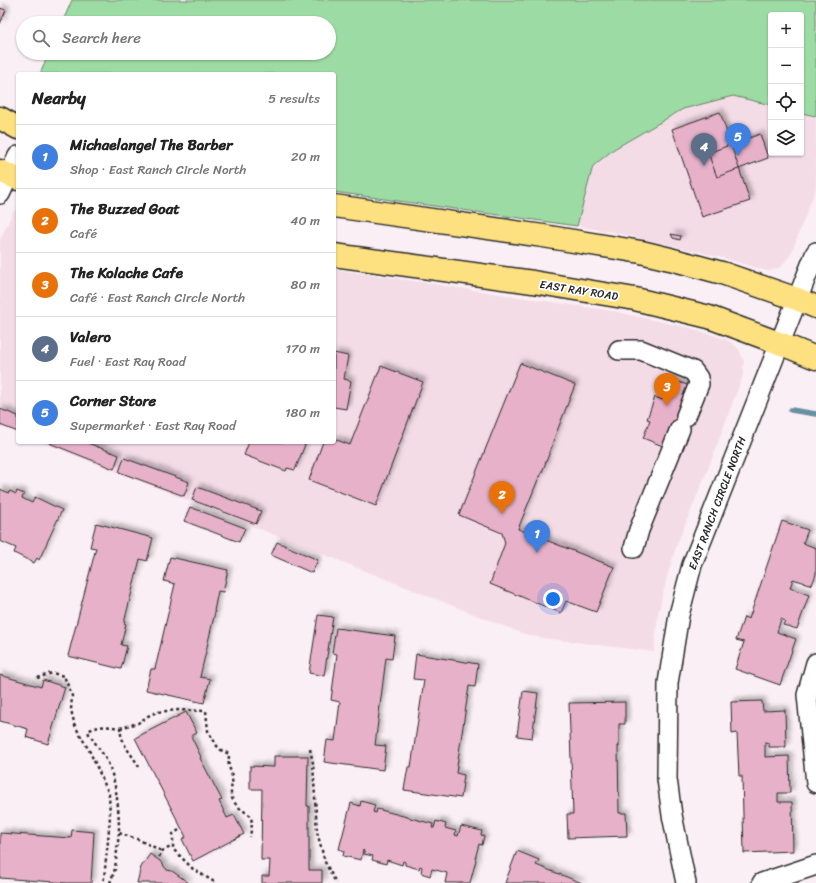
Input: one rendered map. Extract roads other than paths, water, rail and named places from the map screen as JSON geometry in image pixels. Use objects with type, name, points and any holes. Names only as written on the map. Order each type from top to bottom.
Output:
[{"type":"main road","points":[[0,118],[16,127]]},
{"type":"main road","points":[[336,206],[543,236],[640,252],[722,273],[806,303]]},
{"type":"main road","name":"EAST RAY ROAD","points":[[336,255],[533,282],[635,299],[709,317],[816,358]]},
{"type":"street","points":[[7,180],[16,160]]},
{"type":"street","name":"EAST RANCH CIRCLE NORTH","points":[[686,883],[672,815],[668,779],[668,683],[679,615],[692,564],[789,320],[806,303],[816,252]]},
{"type":"street","points":[[619,350],[642,350],[693,371],[698,378],[699,384],[639,530],[634,548]]},
{"type":"street","points":[[816,663],[807,695],[816,783]]},
{"type":"street","points":[[762,883],[816,865]]},
{"type":"waterway","points":[[791,410],[816,414]]},
{"type":"place","name":"Corner Store","points":[[738,156]]},
{"type":"place","name":"Valero","points":[[704,166]]},
{"type":"place","name":"The Kolache Cafe","points":[[667,406]]},
{"type":"place","name":"The Buzzed Goat","points":[[502,514]]},
{"type":"place","name":"Michaelangel The Barber","points":[[537,553]]}]
